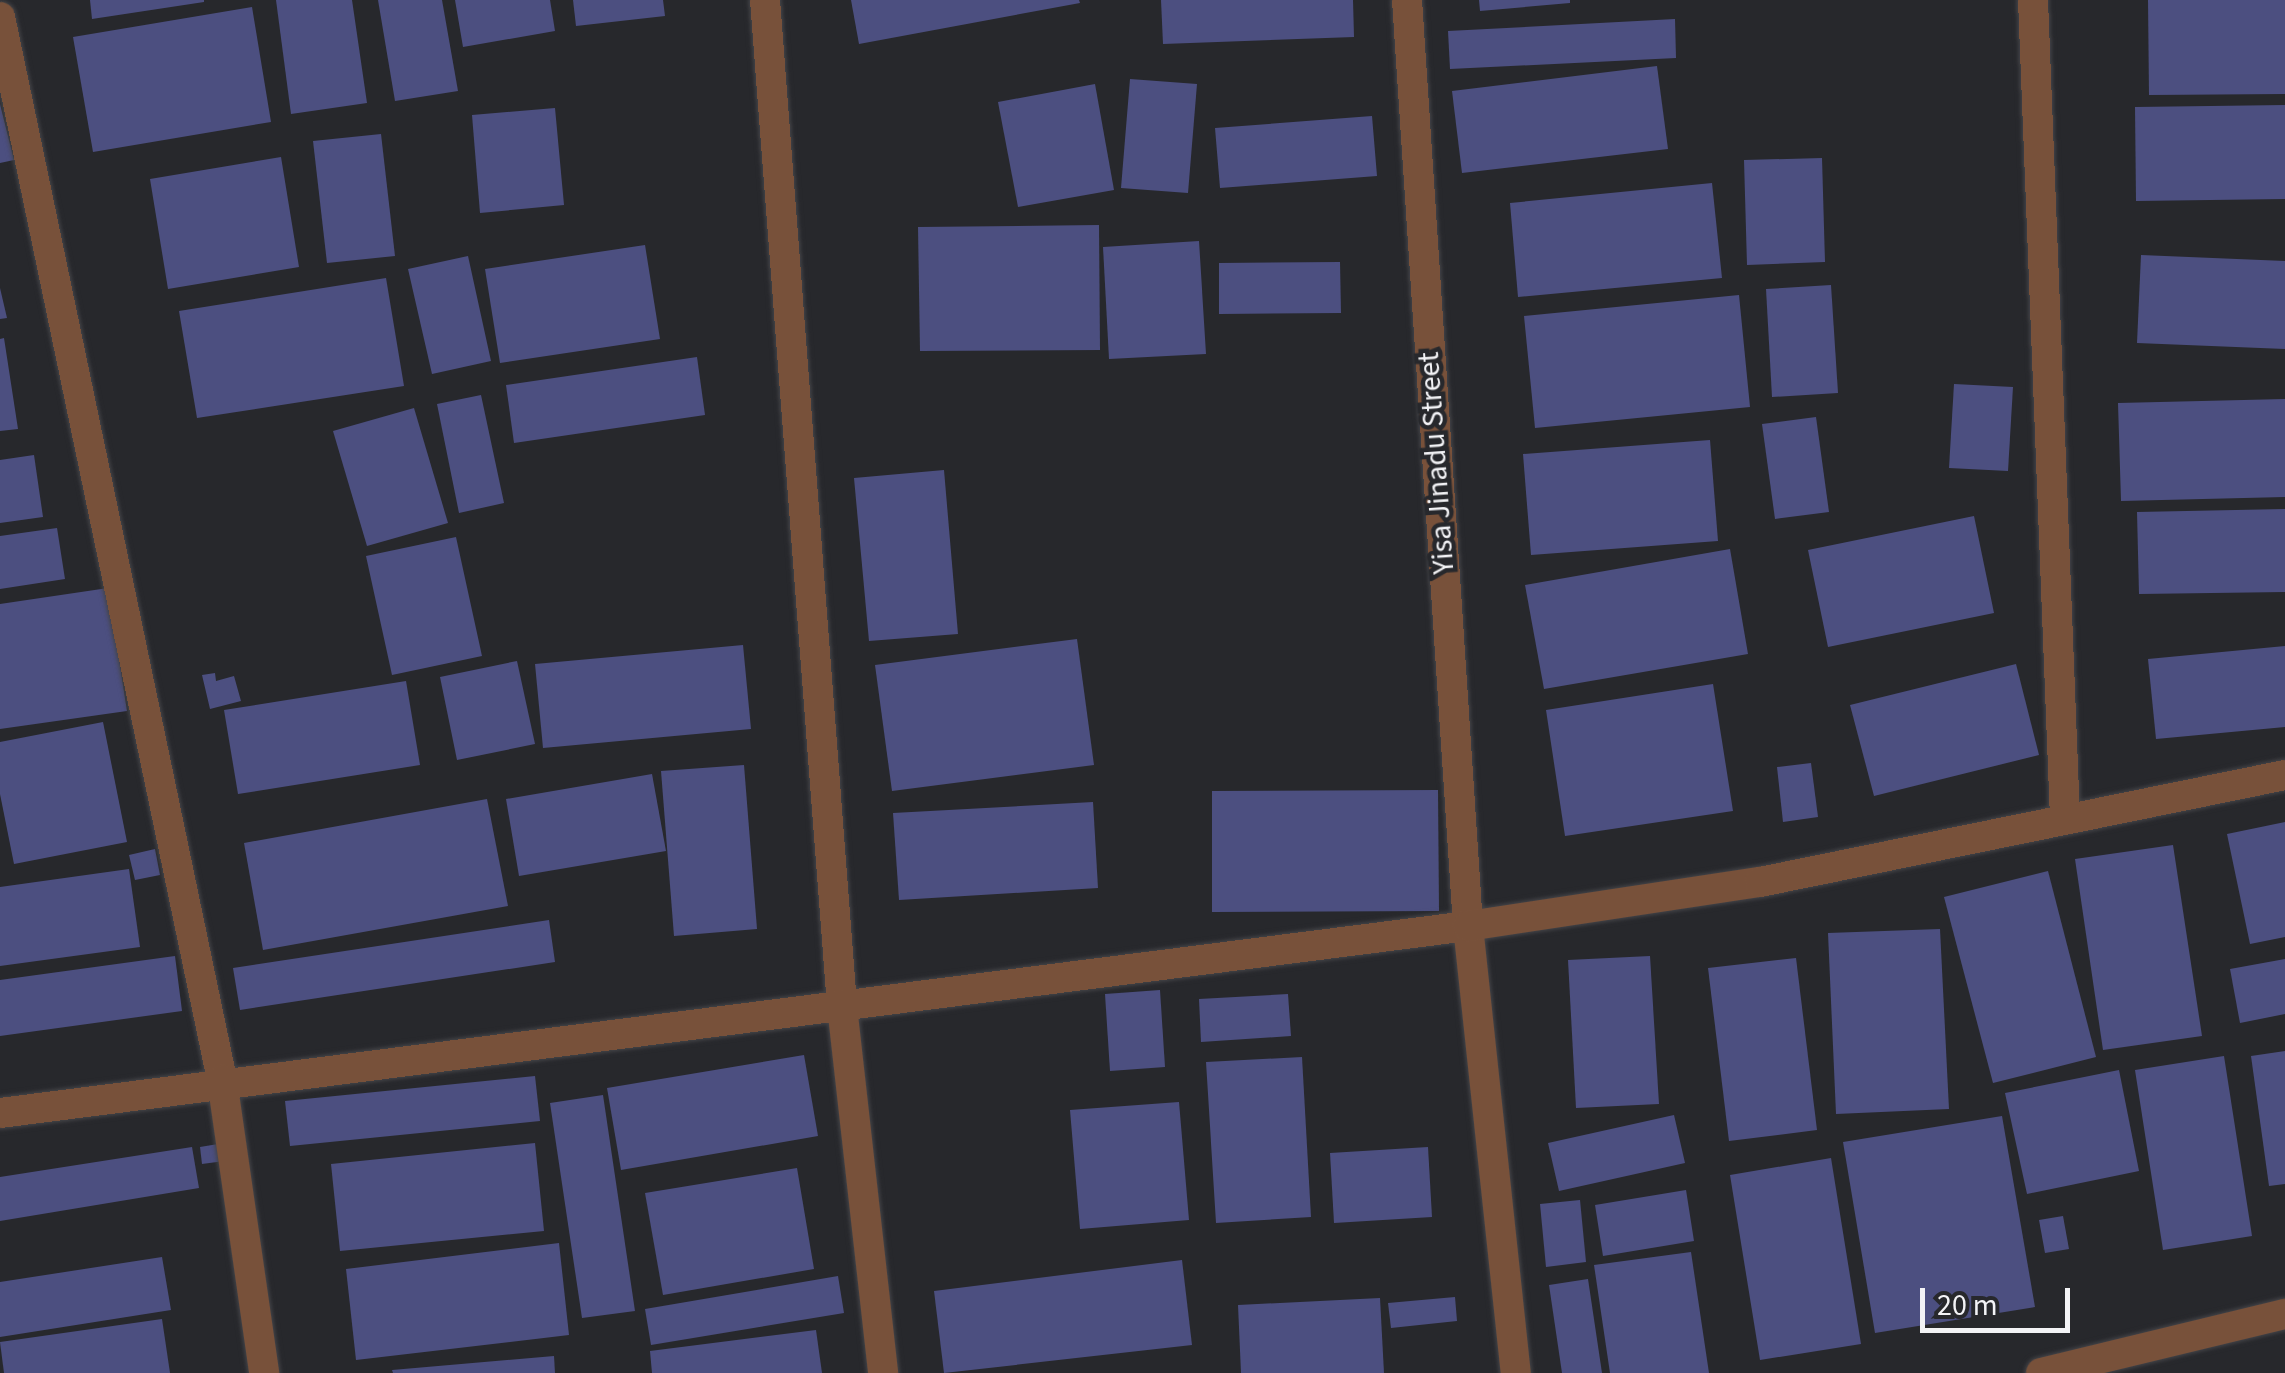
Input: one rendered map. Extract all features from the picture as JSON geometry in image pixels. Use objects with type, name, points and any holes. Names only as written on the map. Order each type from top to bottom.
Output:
[{"type":"street","points":[[764,0],[842,1006],[882,1373]]},
{"type":"street","name":"Yisa Jinadu Street","points":[[1408,0],[1468,926],[1516,1373]]},
{"type":"street","points":[[2034,0],[2065,818]]},
{"type":"street","points":[[0,17],[222,1080],[264,1373]]},
{"type":"street","points":[[0,1113],[222,1080],[1468,926],[1760,882],[2285,776]]},
{"type":"street","points":[[2041,1373],[2285,1314]]},
{"type":"building","points":[[90,0],[204,0],[204,2],[92,19]]},
{"type":"building","points":[[276,0],[352,0],[367,103],[291,114]]},
{"type":"building","points":[[378,0],[442,0],[458,91],[395,101]]},
{"type":"building","points":[[455,0],[550,0],[555,31],[463,47]]},
{"type":"building","points":[[573,0],[663,0],[665,16],[576,26]]},
{"type":"building","points":[[851,0],[1079,0],[1080,3],[859,44]]},
{"type":"building","points":[[1161,0],[1353,0],[1354,37],[1163,44]]},
{"type":"building","points":[[1479,0],[1570,0],[1570,3],[1480,11]]},
{"type":"building","points":[[2148,0],[2285,0],[2285,94],[2149,95]]},
{"type":"building","points":[[252,7],[271,122],[93,152],[73,37]]},
{"type":"building","points":[[1675,19],[1676,58],[1450,69],[1448,31]]},
{"type":"building","points":[[1657,66],[1668,149],[1462,173],[1452,91]]},
{"type":"building","points":[[1130,79],[1197,84],[1188,193],[1121,188]]},
{"type":"building","points":[[1095,84],[1114,190],[1018,207],[998,102]]},
{"type":"building","points":[[0,104],[14,160],[0,163]]},
{"type":"building","points":[[2285,105],[2285,199],[2136,201],[2135,107]]},
{"type":"building","points":[[555,108],[564,205],[480,213],[472,115]]},
{"type":"building","points":[[1372,116],[1377,176],[1220,188],[1215,128]]},
{"type":"building","points":[[381,134],[395,256],[327,263],[313,141]]},
{"type":"building","points":[[281,157],[299,267],[168,289],[150,179]]},
{"type":"building","points":[[1822,158],[1825,262],[1747,265],[1744,160]]},
{"type":"building","points":[[1712,183],[1722,278],[1518,297],[1510,203]]},
{"type":"building","points":[[1099,225],[1100,350],[920,351],[918,227]]},
{"type":"building","points":[[1199,241],[1206,354],[1109,359],[1103,247]]},
{"type":"building","points":[[645,245],[660,339],[500,363],[485,269]]},
{"type":"building","points":[[2141,255],[2285,261],[2285,349],[2137,343]]},
{"type":"building","points":[[468,256],[491,361],[432,374],[408,269]]},
{"type":"building","points":[[1340,262],[1341,313],[1219,314],[1219,263]]},
{"type":"building","points":[[386,278],[404,386],[197,418],[179,311]]},
{"type":"building","points":[[1831,285],[1838,393],[1772,397],[1766,289]]},
{"type":"building","points":[[0,288],[7,318],[0,319]]},
{"type":"building","points":[[1739,295],[1750,407],[1535,428],[1524,316]]},
{"type":"building","points":[[4,338],[18,429],[0,431],[0,339]]},
{"type":"building","points":[[697,357],[705,415],[514,443],[506,385]]},
{"type":"building","points":[[1954,384],[2013,387],[2008,471],[1949,468]]},
{"type":"building","points":[[481,395],[504,503],[459,513],[437,404]]},
{"type":"building","points":[[2285,399],[2285,497],[2121,501],[2118,403]]},
{"type":"building","points":[[414,408],[448,523],[367,546],[333,431]]},
{"type":"building","points":[[1816,417],[1829,512],[1775,519],[1762,424]]},
{"type":"building","points":[[1710,440],[1718,541],[1531,555],[1523,454]]},
{"type":"building","points":[[34,455],[43,517],[0,523],[0,460]]},
{"type":"building","points":[[944,470],[958,634],[869,641],[854,478]]},
{"type":"building","points":[[2285,509],[2285,592],[2139,594],[2137,512]]},
{"type":"building","points":[[1974,516],[1994,613],[1828,647],[1808,550]]},
{"type":"building","points":[[57,528],[65,579],[0,589],[0,536]]},
{"type":"building","points":[[456,537],[482,656],[392,675],[366,556]]},
{"type":"building","points":[[1730,549],[1748,654],[1544,689],[1525,585]]},
{"type":"building","points":[[108,588],[127,711],[0,729],[0,604]]},
{"type":"building","points":[[1077,639],[1094,765],[892,791],[875,665]]},
{"type":"building","points":[[743,645],[751,729],[543,748],[535,664]]},
{"type":"building","points":[[2285,646],[2285,727],[2156,739],[2148,659]]},
{"type":"building","points":[[517,661],[535,744],[457,760],[440,677]]},
{"type":"building","points":[[2016,664],[2039,755],[1874,796],[1850,705]]},
{"type":"building","points":[[215,673],[216,681],[234,676],[241,701],[210,709],[202,675]]},
{"type":"building","points":[[406,681],[420,765],[238,794],[224,710]]},
{"type":"building","points":[[1713,684],[1733,811],[1565,836],[1546,710]]},
{"type":"building","points":[[103,722],[127,842],[14,864],[0,794],[0,742]]},
{"type":"building","points":[[1811,763],[1818,817],[1783,822],[1777,767]]},
{"type":"building","points":[[744,765],[757,929],[674,936],[661,771]]},
{"type":"building","points":[[652,774],[666,851],[519,876],[506,799]]},
{"type":"building","points":[[1438,790],[1439,911],[1212,912],[1212,791]]},
{"type":"building","points":[[487,799],[508,906],[263,950],[244,843]]},
{"type":"building","points":[[1093,802],[1098,888],[899,900],[893,813]]},
{"type":"building","points":[[2285,822],[2285,937],[2250,944],[2227,834]]},
{"type":"building","points":[[2173,845],[2202,1036],[2103,1050],[2075,859]]},
{"type":"building","points":[[155,849],[160,875],[135,880],[129,855]]},
{"type":"building","points":[[129,869],[140,947],[0,966],[0,887]]},
{"type":"building","points":[[2048,871],[2096,1057],[1993,1083],[1944,897]]},
{"type":"building","points":[[549,920],[555,962],[240,1010],[233,968]]},
{"type":"building","points":[[1940,929],[1949,1109],[1836,1114],[1828,933]]},
{"type":"building","points":[[175,956],[182,1011],[0,1036],[0,980]]},
{"type":"building","points":[[1650,956],[1659,1104],[1576,1108],[1568,960]]},
{"type":"building","points":[[1796,958],[1817,1130],[1729,1141],[1708,968]]},
{"type":"building","points":[[2285,959],[2285,1014],[2240,1023],[2230,969]]},
{"type":"building","points":[[1160,990],[1165,1067],[1110,1071],[1105,994]]},
{"type":"building","points":[[1288,994],[1291,1036],[1201,1042],[1199,999]]},
{"type":"building","points":[[2285,1051],[2285,1184],[2269,1186],[2251,1056]]},
{"type":"building","points":[[804,1055],[818,1136],[621,1170],[607,1088]]},
{"type":"building","points":[[2224,1056],[2252,1236],[2163,1250],[2135,1070]]},
{"type":"building","points":[[1302,1057],[1311,1217],[1216,1223],[1206,1062]]},
{"type":"building","points":[[2119,1070],[2139,1171],[2027,1194],[2005,1093]]},
{"type":"building","points":[[535,1076],[540,1121],[290,1146],[285,1101]]},
{"type":"building","points":[[603,1095],[635,1311],[582,1318],[550,1103]]},
{"type":"building","points":[[1179,1102],[1189,1220],[1080,1229],[1070,1110]]},
{"type":"building","points":[[1674,1115],[1685,1163],[1559,1191],[1548,1143]]},
{"type":"building","points":[[2002,1116],[2035,1307],[1875,1333],[1843,1142]]},
{"type":"building","points":[[230,1142],[232,1160],[202,1164],[200,1147]]},
{"type":"building","points":[[535,1143],[544,1231],[340,1251],[331,1164]]},
{"type":"building","points":[[192,1147],[199,1188],[0,1221],[0,1177]]},
{"type":"building","points":[[1428,1147],[1432,1217],[1334,1223],[1330,1153]]},
{"type":"building","points":[[1831,1158],[1861,1344],[1760,1360],[1730,1175]]},
{"type":"building","points":[[797,1168],[814,1269],[663,1295],[645,1193]]},
{"type":"building","points":[[1686,1190],[1694,1241],[1603,1256],[1595,1205]]},
{"type":"building","points":[[1580,1200],[1586,1262],[1546,1267],[1540,1204]]},
{"type":"building","points":[[2063,1216],[2069,1249],[2045,1253],[2039,1220]]},
{"type":"building","points":[[559,1243],[569,1335],[356,1360],[346,1269]]},
{"type":"building","points":[[1691,1252],[1709,1373],[1610,1373],[1594,1265]]},
{"type":"building","points":[[162,1257],[171,1310],[0,1337],[0,1282]]},
{"type":"building","points":[[1182,1260],[1192,1345],[944,1373],[934,1291]]},
{"type":"building","points":[[838,1276],[844,1313],[651,1345],[645,1309]]},
{"type":"building","points":[[1588,1279],[1602,1373],[1562,1373],[1549,1285]]},
{"type":"building","points":[[1455,1297],[1457,1321],[1391,1328],[1388,1303]]},
{"type":"building","points":[[1380,1298],[1384,1373],[1241,1373],[1238,1305]]},
{"type":"building","points":[[162,1319],[170,1373],[4,1373],[0,1342]]},
{"type":"building","points":[[816,1330],[822,1373],[652,1373],[650,1351]]},
{"type":"building","points":[[554,1356],[555,1373],[392,1370]]}]
